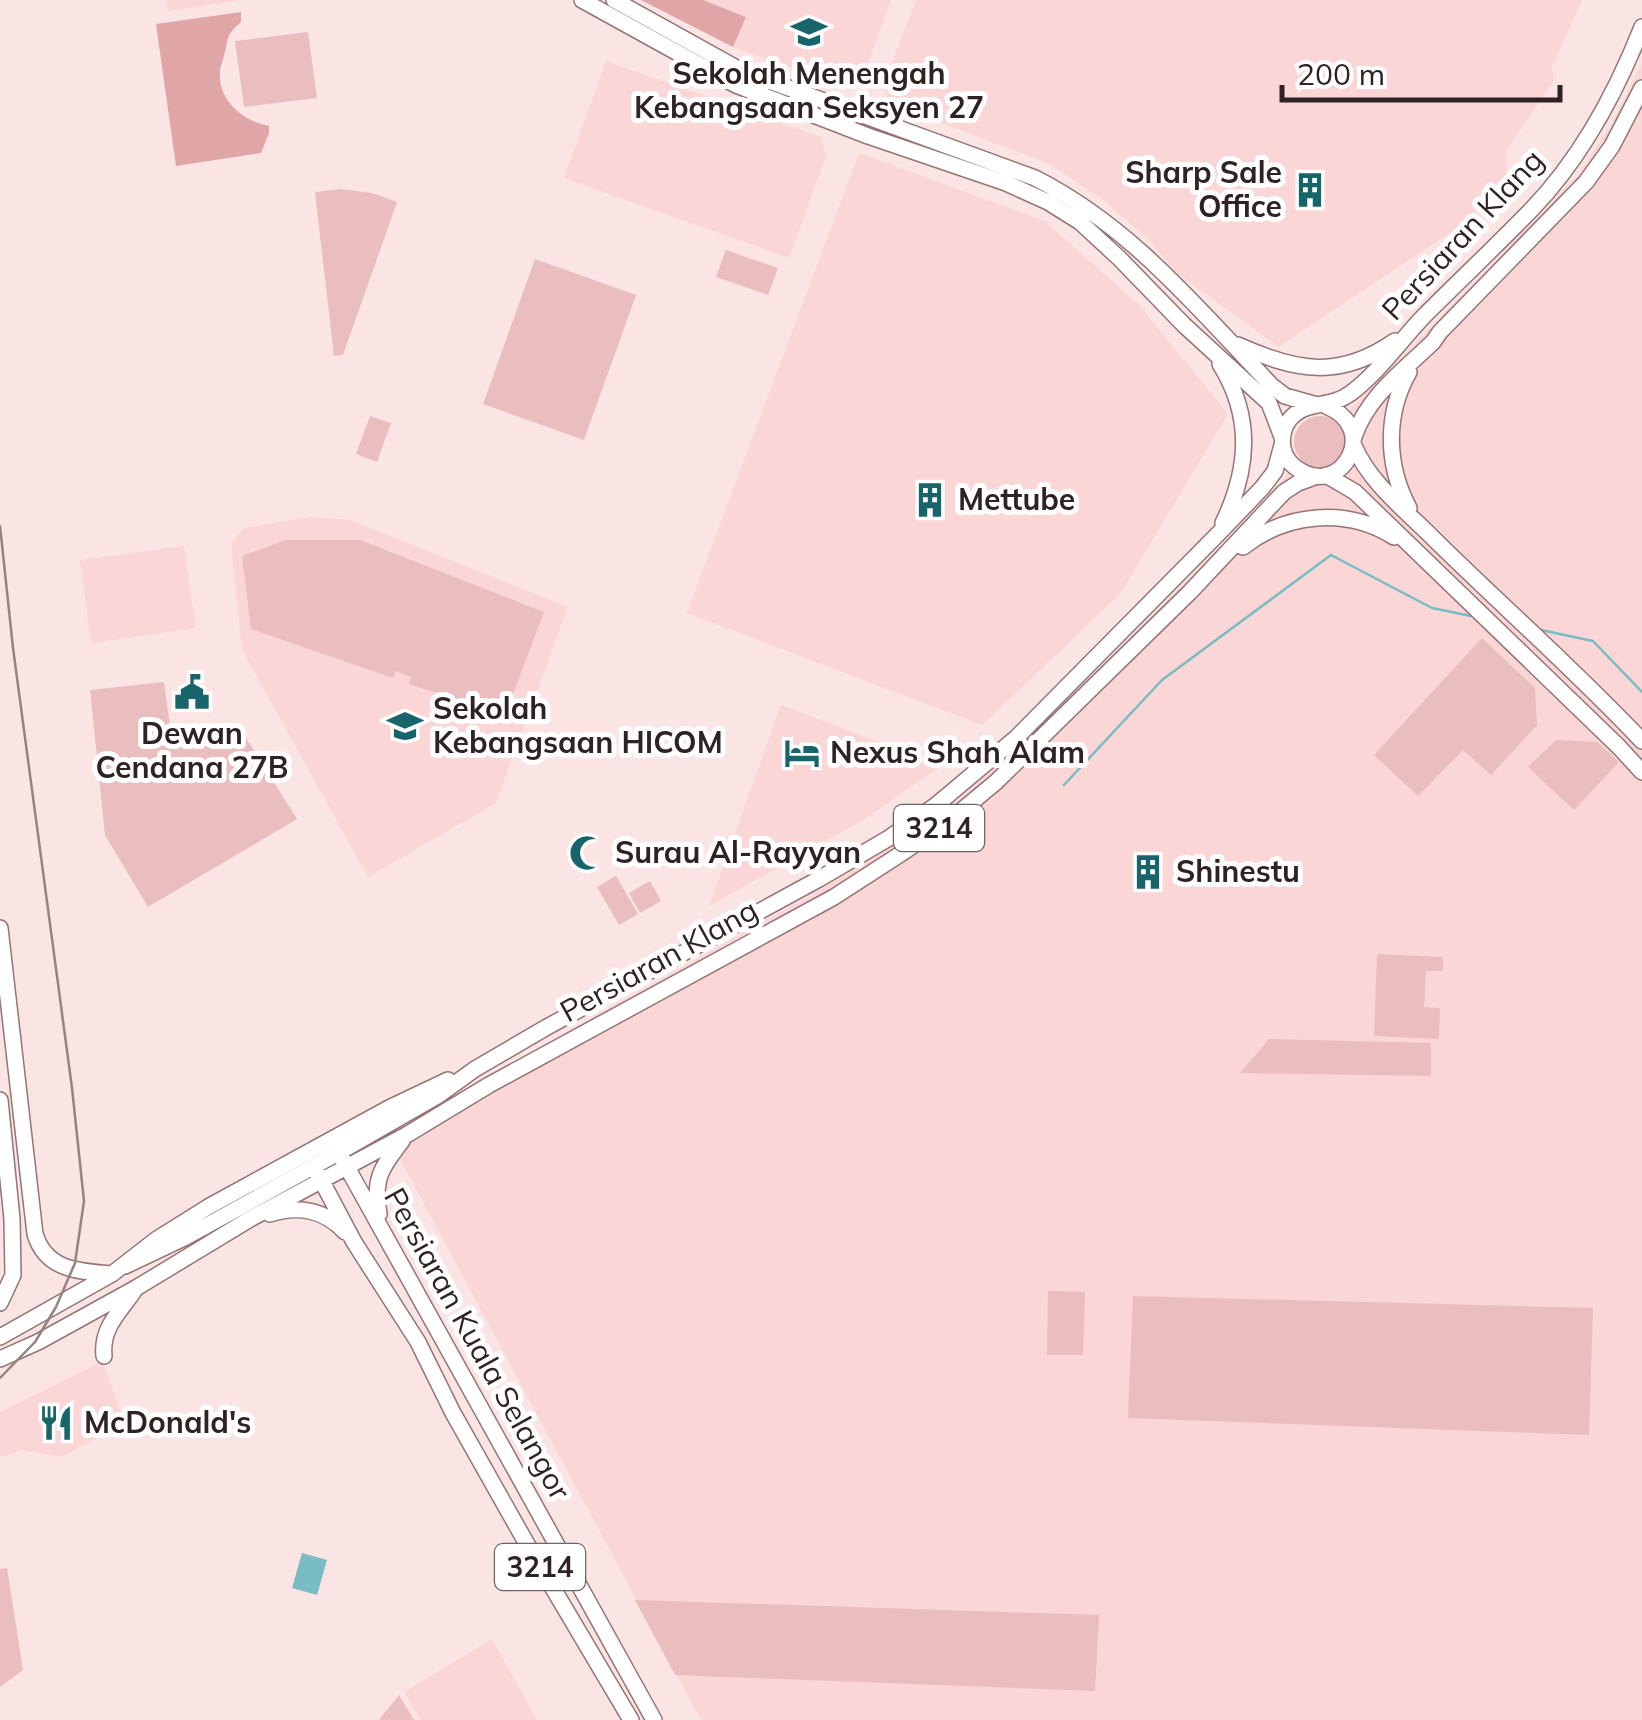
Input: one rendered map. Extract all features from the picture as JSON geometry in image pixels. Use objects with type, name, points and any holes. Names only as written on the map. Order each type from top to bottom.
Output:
[{"type":"main road","points":[[582,0],[739,78],[1009,176],[1094,232],[1184,325],[1270,403],[1290,463],[1307,474],[1321,476],[1355,492],[1642,772]]},
{"type":"main road","points":[[614,0],[739,78]]},
{"type":"main road","name":"Persiaran Klang","points":[[1322,405],[1349,395],[1361,384],[1533,208],[1602,113],[1624,73],[1642,27]]},
{"type":"main road","name":"Persiaran Klang","points":[[1354,442],[1358,424],[1380,393],[1434,342],[1586,182],[1612,146],[1641,92]]},
{"type":"main road","points":[[1009,176],[1035,178],[1079,202],[1130,240],[1285,396],[1337,410],[1346,417],[1360,462],[1370,475],[1642,740]]},
{"type":"main road","points":[[1230,341],[1284,364],[1328,367],[1362,359],[1412,328]]},
{"type":"main road","points":[[1434,342],[1400,387],[1391,446],[1396,478],[1410,510],[1453,557]]},
{"type":"main road","points":[[1209,348],[1232,386],[1244,449],[1238,488],[1217,535]]},
{"type":"main road","points":[[1282,441],[1290,418],[1298,411],[1322,405]]},
{"type":"main road","name":"Persiaran Klang","points":[[0,1338],[118,1270],[208,1206],[389,1108],[475,1069],[889,838],[1016,738],[1217,535],[1268,480],[1279,462],[1282,441]]},
{"type":"main road","points":[[1321,476],[1344,465],[1354,442]]},
{"type":"main road","name":"Persiaran Klang","points":[[342,1160],[408,1134],[534,1060],[834,896],[924,838],[996,782],[1190,592],[1284,492],[1321,476]]},
{"type":"main road","points":[[1190,592],[1259,535],[1309,519],[1333,516],[1382,530],[1406,544],[1436,570]]},
{"type":"main road","points":[[0,928],[35,1234],[39,1248],[58,1265],[118,1270],[318,1173]]},
{"type":"main road","name":"Persiaran Klang","points":[[0,1359],[136,1288],[250,1220],[475,1069]]},
{"type":"main road","points":[[0,1100],[12,1220],[13,1276],[0,1303]]},
{"type":"main road","points":[[382,1228],[375,1192],[378,1177],[408,1134]]},
{"type":"main road","name":"Persiaran Kuala Selangor","points":[[342,1160],[654,1720]]},
{"type":"main road","name":"Persiaran Kuala Selangor","points":[[318,1173],[354,1242],[418,1342],[481,1462],[631,1720]]},
{"type":"main road","points":[[250,1220],[280,1210],[316,1212],[334,1220],[354,1242]]},
{"type":"main road","points":[[104,1356],[108,1326],[136,1288]]},
{"type":"shaded area","points":[[166,0],[243,0],[168,11]]},
{"type":"shaded area","points":[[641,0],[703,0],[746,17],[733,47]]},
{"type":"shaded area","name":"Sekolah Menengah Kebangsaan Seksyen 27","points":[[703,0],[891,0],[861,82],[852,90],[733,47],[746,17]]},
{"type":"shaded area","points":[[916,0],[1582,0],[1552,67],[1554,81],[1505,152],[1508,178],[1454,230],[1279,347],[1178,274],[1147,238],[1099,197],[1050,164],[889,103],[883,87]]},
{"type":"shaded area","points":[[241,12],[241,22],[227,41],[220,82],[234,108],[250,120],[269,126],[261,153],[176,166],[156,24]]},
{"type":"shaded area","points":[[308,32],[317,98],[244,107],[235,41]]},
{"type":"shaded area","points":[[606,61],[821,137],[826,156],[789,258],[564,178]]},
{"type":"shaded area","points":[[1642,63],[1642,1720],[701,1720],[386,1133],[820,890],[943,814],[1117,651],[1578,175],[1611,125]]},
{"type":"shaded area","name":"Mettube","points":[[859,153],[1045,221],[1140,306],[1228,414],[1120,594],[982,725],[687,613]]},
{"type":"shaded area","points":[[341,189],[372,193],[397,202],[343,355],[334,356],[315,192]]},
{"type":"shaded area","points":[[726,250],[778,268],[768,295],[716,277]]},
{"type":"shaded area","points":[[535,259],[636,295],[584,440],[483,404]]},
{"type":"shaded area","points":[[370,416],[391,423],[377,462],[356,454]]},
{"type":"shaded area","points":[[1320,416],[1338,424],[1346,442],[1338,460],[1320,468],[1302,460],[1294,442],[1302,424]]},
{"type":"shaded area","name":"Sekolah Kebangsaan HICOM","points":[[310,517],[350,520],[568,607],[496,803],[368,877],[242,650],[231,543],[244,528]]},
{"type":"shaded area","points":[[286,540],[360,540],[544,612],[505,715],[409,684],[411,677],[396,671],[393,678],[251,629],[242,556]]},
{"type":"shaded area","points":[[184,546],[196,628],[91,643],[80,560]]},
{"type":"shaded area","points":[[1482,638],[1535,688],[1537,725],[1491,775],[1463,750],[1418,796],[1374,755]]},
{"type":"shaded area","points":[[164,682],[171,733],[238,725],[297,819],[148,907],[105,835],[90,690]]},
{"type":"shaded area","points":[[781,705],[942,766],[861,821],[709,906]]},
{"type":"shaded area","points":[[1556,740],[1597,742],[1619,762],[1574,810],[1528,767]]},
{"type":"shaded area","points":[[616,876],[638,914],[619,925],[597,887]]},
{"type":"shaded area","points":[[650,881],[661,901],[640,913],[629,893]]},
{"type":"shaded area","points":[[1377,954],[1443,957],[1443,971],[1426,971],[1424,1007],[1440,1008],[1439,1039],[1374,1036]]},
{"type":"shaded area","points":[[1269,1039],[1431,1043],[1431,1076],[1240,1073]]},
{"type":"shaded area","points":[[1048,1291],[1085,1292],[1083,1355],[1047,1355]]},
{"type":"shaded area","points":[[1133,1296],[1593,1308],[1589,1435],[1128,1418]]},
{"type":"shaded area","points":[[102,1362],[125,1423],[62,1457],[22,1450],[0,1457],[0,1412]]},
{"type":"shaded area","points":[[7,1568],[23,1670],[0,1687],[0,1569]]},
{"type":"shaded area","points":[[635,1600],[1099,1615],[1095,1691],[675,1675]]},
{"type":"shaded area","points":[[492,1639],[537,1720],[421,1720],[404,1692]]},
{"type":"shaded area","points":[[399,1695],[414,1720],[379,1720]]},
{"type":"water","points":[[302,1553],[327,1560],[317,1595],[292,1588]]},
{"type":"waterway","points":[[1064,785],[1162,680],[1331,555],[1432,608],[1471,616]]},
{"type":"waterway","points":[[1541,630],[1593,641],[1642,692]]},
{"type":"tram line","points":[[0,526],[84,1201],[75,1263],[56,1307],[35,1342],[0,1378]]},
{"type":"place","name":"Sekolah Menengah Kebangsaan Seksyen 27","points":[[809,32]]},
{"type":"place","name":"Sharp Sale Office","points":[[1310,190]]},
{"type":"place","name":"Mettube","points":[[930,500]]},
{"type":"place","name":"Dewan Cendana 27B","points":[[192,692]]},
{"type":"place","name":"Sekolah Kebangsaan HICOM","points":[[405,726]]},
{"type":"place","name":"Nexus Shah Alam","points":[[802,753]]},
{"type":"place","name":"Surau Al-Rayyan","points":[[587,853]]},
{"type":"place","name":"Shinestu","points":[[1148,872]]},
{"type":"place","name":"McDonald's","points":[[56,1423]]}]
